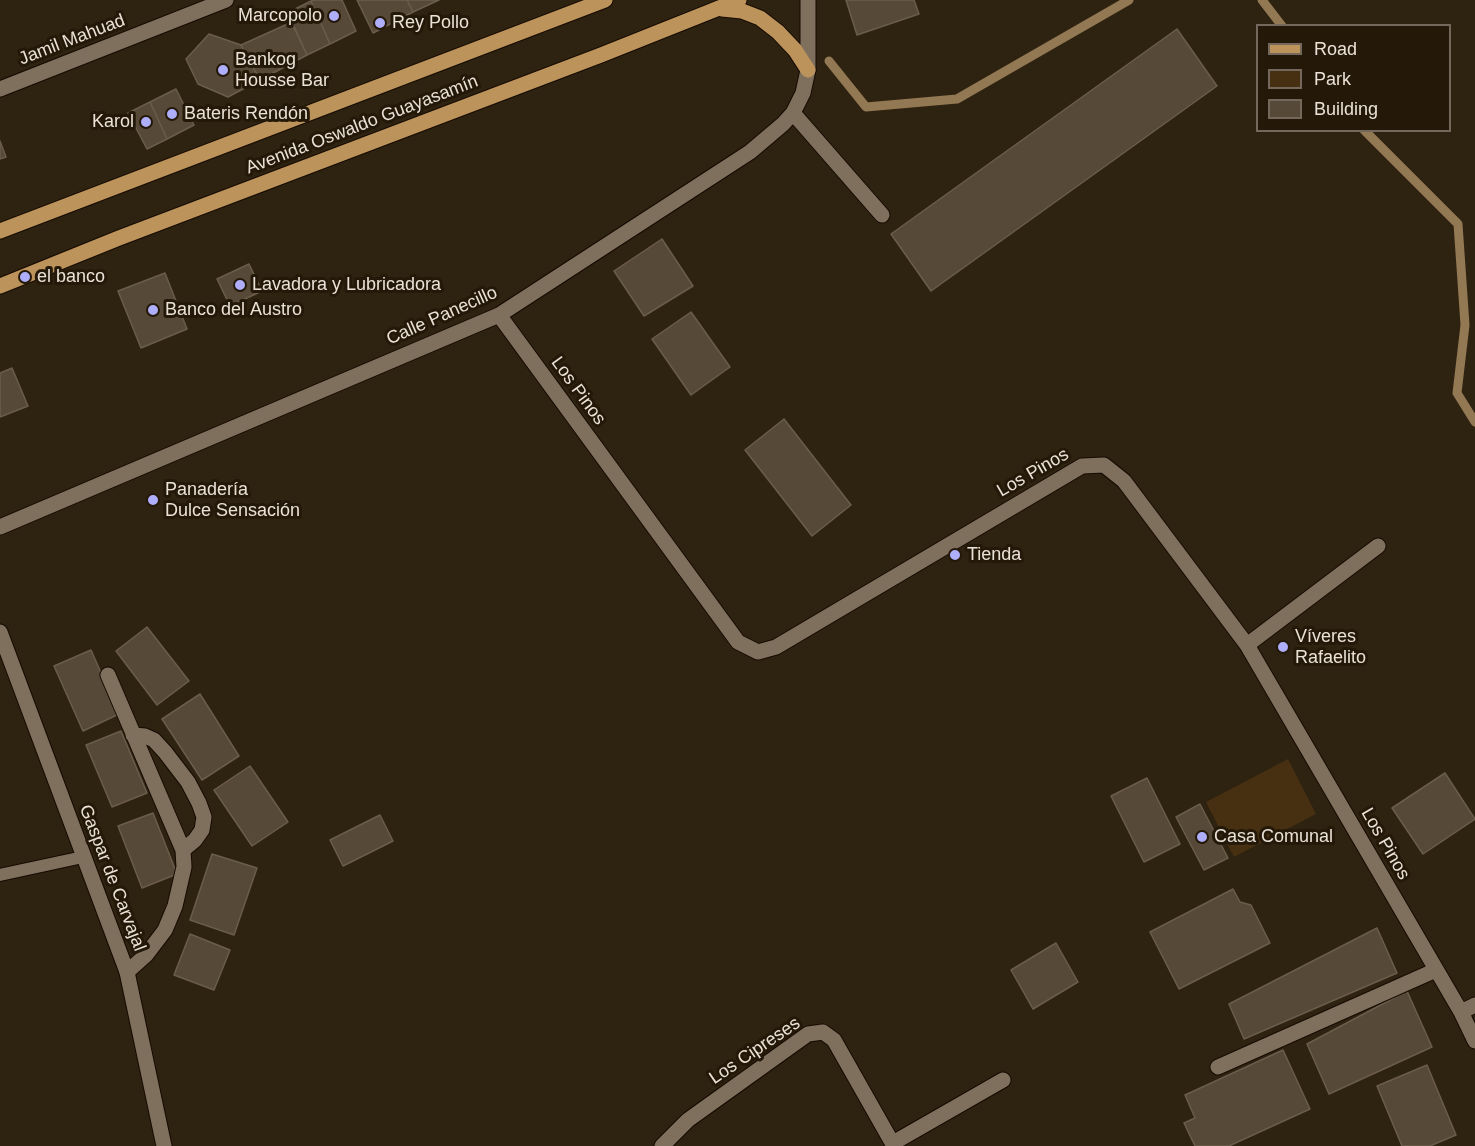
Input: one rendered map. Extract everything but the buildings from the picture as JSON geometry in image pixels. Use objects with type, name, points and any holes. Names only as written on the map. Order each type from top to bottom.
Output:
[{"type":"main road","name":"Avenida Oswaldo Guayasamín","points":[[0,231],[605,0]]},
{"type":"main road","name":"Avenida Oswaldo Guayasamín","points":[[0,286],[119,238],[602,55],[738,0]]},
{"type":"main road","points":[[699,15],[724,9],[742,11],[760,18],[778,32],[795,50],[808,70]]},
{"type":"street","name":"Jamil Mahuad","points":[[0,89],[226,0]]},
{"type":"street","name":"Calle Panecillo","points":[[0,527],[498,315],[750,152],[793,113],[803,93],[808,70],[808,0]]},
{"type":"street","points":[[793,113],[882,214]]},
{"type":"street","name":"Los Pinos","points":[[498,315],[738,642],[758,652],[776,647],[1082,466],[1104,465],[1124,481],[1247,645],[1436,970],[1468,1009],[1475,1041]]},
{"type":"street","points":[[1247,645],[1378,546]]},
{"type":"street","name":"Gaspar de Carvajal","points":[[0,632],[127,972],[164,1146]]},
{"type":"street","points":[[108,675],[183,850],[184,867],[175,906],[165,930],[146,955],[127,972]]},
{"type":"street","points":[[133,735],[145,736],[154,740],[188,782],[199,803],[204,817],[202,830],[195,840],[183,850]]},
{"type":"street","points":[[1218,1067],[1436,970]]},
{"type":"street","name":"Los Cipreses","points":[[662,1146],[688,1120],[808,1034],[823,1032],[834,1040],[893,1145]]},
{"type":"street","points":[[893,1145],[1003,1080]]},
{"type":"lane","points":[[0,875],[84,857]]},
{"type":"green space","points":[[1288,759],[1316,814],[1234,857],[1206,802]]},
{"type":"waterway","points":[[829,61],[866,107],[957,99],[1129,0]]},
{"type":"waterway","points":[[1262,0],[1280,24]]},
{"type":"waterway","points":[[1366,132],[1458,224],[1465,325],[1457,393],[1475,422]]},
{"type":"place","name":"Marcopolo","points":[[334,16]]},
{"type":"place","name":"Rey Pollo","points":[[380,23]]},
{"type":"place","name":"Bankog Housse Bar","points":[[223,70]]},
{"type":"place","name":"Bateris Rendón","points":[[172,114]]},
{"type":"place","name":"Karol","points":[[146,122]]},
{"type":"place","name":"el banco","points":[[25,277]]},
{"type":"place","name":"Lavadora y Lubricadora","points":[[240,285]]},
{"type":"place","name":"Banco del Austro","points":[[153,310]]},
{"type":"place","name":"Panadería Dulce Sensación","points":[[153,500]]},
{"type":"place","name":"Tienda","points":[[955,555]]},
{"type":"place","name":"Víveres Rafaelito","points":[[1283,647]]},
{"type":"place","name":"Casa Comunal","points":[[1202,837]]}]
